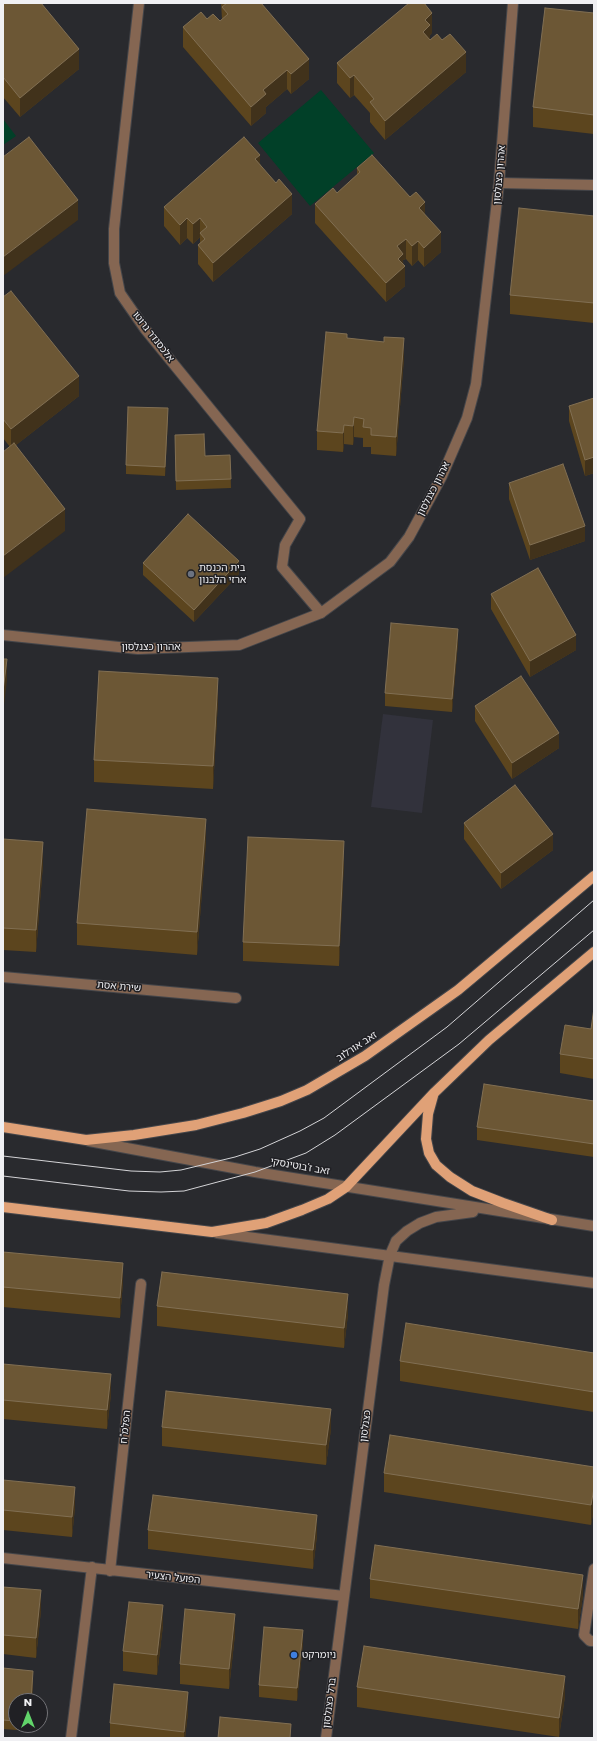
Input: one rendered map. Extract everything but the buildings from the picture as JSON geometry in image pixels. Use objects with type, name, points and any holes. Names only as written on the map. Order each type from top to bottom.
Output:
[{"type":"main road","name":"זאב אורלוב","points":[[86,1140],[134,1136],[196,1125],[243,1113],[281,1101],[307,1090],[365,1056],[458,990],[594,876]]},
{"type":"main road","points":[[3,1207],[212,1232],[273,1220],[328,1199],[346,1187],[435,1092],[489,1040],[594,952]]},
{"type":"main road","points":[[435,1092],[428,1114],[426,1139],[429,1153],[436,1165],[450,1177],[472,1191],[552,1220]]},
{"type":"main road","name":"זאב ז'בוטינסקי","points":[[3,1127],[86,1140]]},
{"type":"street","name":"אלכסנדר גרוטו","points":[[139,3],[114,229],[114,263],[120,293],[145,329],[300,519],[285,545],[282,567],[321,613]]},
{"type":"street","name":"אהרון כצנלסון","points":[[3,635],[138,649],[239,645],[321,613],[390,562],[409,537],[442,476],[467,418],[476,384],[499,183],[513,3]]},
{"type":"street","points":[[499,183],[594,184]]},
{"type":"street","name":"שירת אסת","points":[[3,977],[236,998]]},
{"type":"street","name":"זאב ז'בוטינסקי","points":[[86,1140],[346,1187],[594,1226]]},
{"type":"street","points":[[390,1255],[396,1242],[407,1231],[420,1223],[436,1217],[472,1212],[514,1214]]},
{"type":"street","points":[[212,1232],[594,1283]]},
{"type":"street","name":"כצנלסון","points":[[344,1596],[390,1255]]},
{"type":"street","name":"הפלמ\"ח","points":[[110,1571],[141,1284]]},
{"type":"street","name":"הפועל הצעיר","points":[[3,1558],[344,1596]]},
{"type":"street","points":[[71,1738],[92,1567]]},
{"type":"street","points":[[594,1570],[584,1635],[590,1641],[594,1641]]},
{"type":"street","name":"ברל כצנלסון","points":[[326,1738],[344,1596]]},
{"type":"shaded area","points":[[383,714],[433,720],[422,813],[371,807]]},
{"type":"green space","points":[[321,90],[374,153],[310,206],[258,143]]},
{"type":"green space","points":[[3,119],[16,136],[3,145]]},
{"type":"tram line","points":[[3,1156],[131,1171],[160,1172],[181,1170],[235,1157],[260,1149],[300,1131],[324,1118],[447,1027],[594,900]]},
{"type":"tram line","points":[[3,1176],[129,1191],[184,1191],[255,1172],[306,1153],[335,1135],[459,1044],[594,930]]},
{"type":"place","name":"בית הכנסת ארזי הלבנון","points":[[191,574]]},
{"type":"place","name":"ניומרקט","points":[[294,1655]]}]
